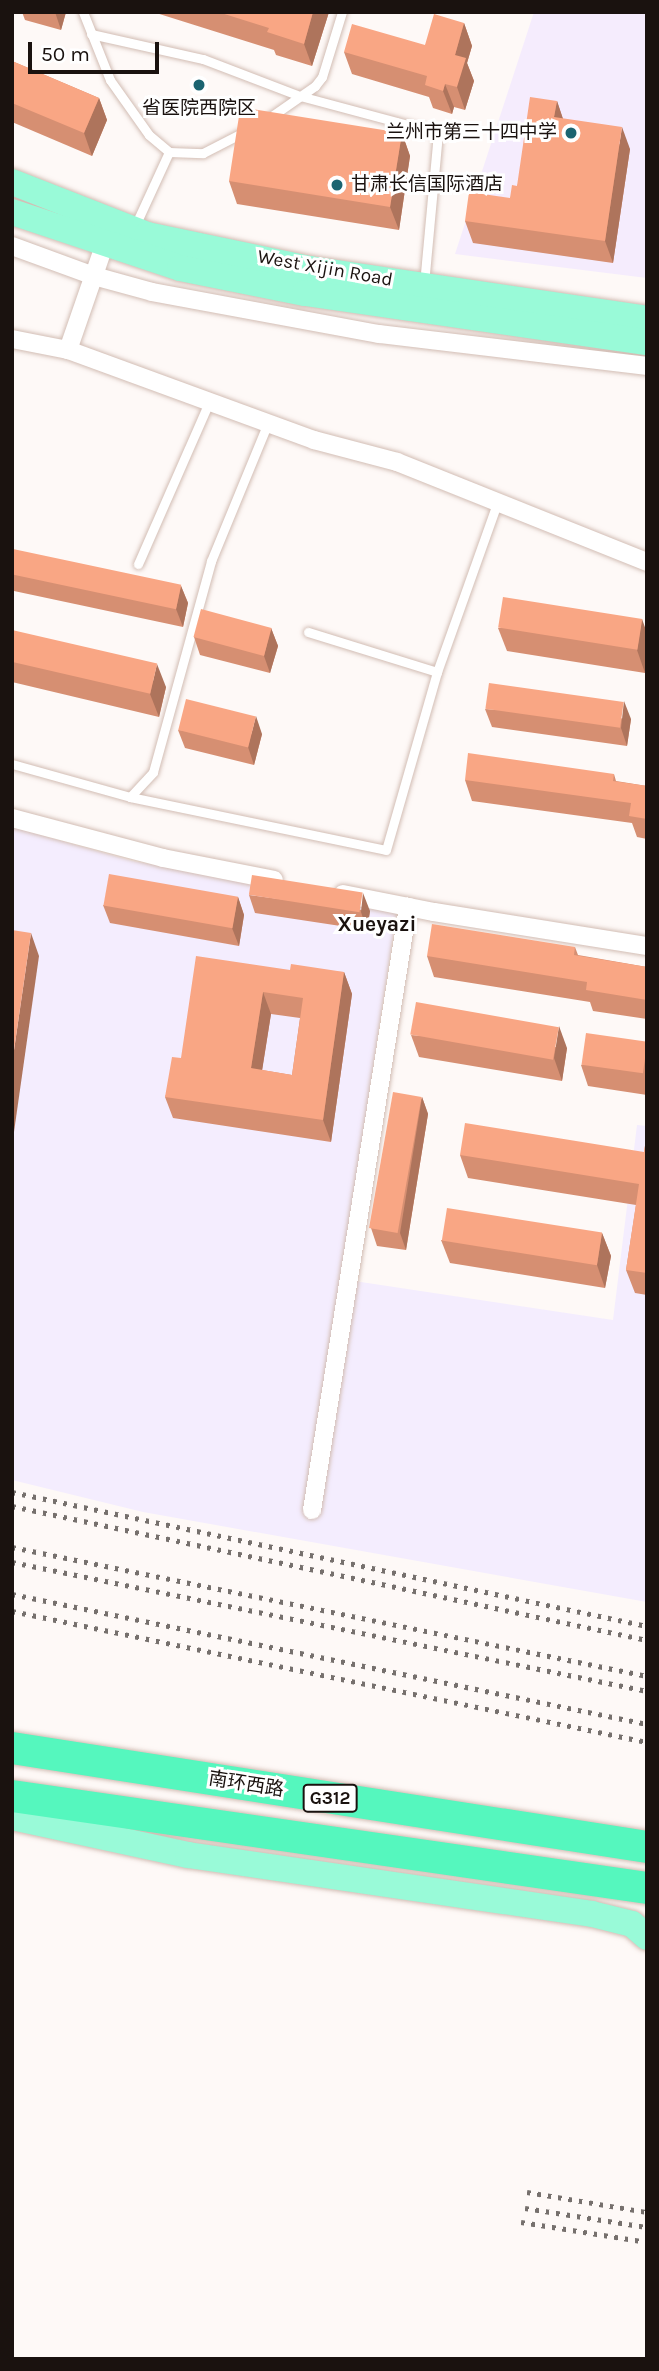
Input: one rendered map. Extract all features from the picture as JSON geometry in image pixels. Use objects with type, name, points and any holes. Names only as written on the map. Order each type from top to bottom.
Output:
[{"type":"highway","name":"南环西路","points":[[12,1748],[647,1847]]},
{"type":"highway","name":"G312","points":[[12,1796],[647,1888]]},
{"type":"main road","name":"West Xijin Road","points":[[12,182],[133,230],[310,269],[647,318]]},
{"type":"main road","name":"West Xijin Road","points":[[12,212],[180,268],[304,293],[647,342]]},
{"type":"main road","points":[[12,1817],[187,1855],[592,1914],[632,1924],[647,1937]]},
{"type":"street","points":[[68,350],[105,243]]},
{"type":"street","points":[[12,246],[94,276],[152,292],[379,334],[647,366]]},
{"type":"street","points":[[12,339],[68,350],[314,440],[397,462],[647,562]]},
{"type":"street","points":[[12,818],[163,858],[285,882]]},
{"type":"street","points":[[326,890],[408,907],[647,946]]},
{"type":"street","points":[[312,1510],[408,907]]},
{"type":"lane","points":[[83,12],[110,80],[149,135],[169,152],[204,153],[259,125],[322,77],[342,12]]},
{"type":"lane","points":[[92,34],[203,58],[300,96],[438,133],[424,286]]},
{"type":"lane","points":[[133,230],[169,152]]},
{"type":"lane","points":[[138,564],[209,401]]},
{"type":"lane","points":[[130,797],[153,772],[211,561],[268,423]]},
{"type":"lane","points":[[12,764],[130,797],[386,850],[437,672],[498,501]]},
{"type":"lane","points":[[308,632],[437,672]]},
{"type":"shaded area","name":"兰州市第三十四中学","points":[[534,12],[647,12],[647,278],[455,254]]},
{"type":"shaded area","points":[[12,827],[132,861],[397,908],[341,1279],[613,1320],[637,1125],[647,1126],[647,1602],[143,1512],[12,1480]]},
{"type":"building","points":[[218,12],[313,12],[304,44],[267,32],[269,28]]},
{"type":"building","points":[[434,14],[464,23],[455,55],[466,58],[457,87],[445,84],[443,91],[425,85],[427,76],[344,52],[352,24],[425,45]]},
{"type":"building","points":[[12,61],[99,98],[84,133],[12,103]]},
{"type":"building","points":[[530,97],[557,101],[554,117],[622,127],[605,241],[465,221],[469,192],[510,198],[512,185],[517,186]]},
{"type":"building","points":[[252,109],[402,133],[390,207],[229,181],[239,116]]},
{"type":"building","points":[[13,549],[181,585],[176,609],[12,574]]},
{"type":"building","points":[[503,597],[642,619],[637,650],[498,628]]},
{"type":"building","points":[[201,609],[272,628],[264,656],[193,637]]},
{"type":"building","points":[[12,630],[157,664],[150,694],[12,662]]},
{"type":"building","points":[[489,683],[624,702],[620,728],[485,709]]},
{"type":"building","points":[[186,699],[256,716],[248,747],[178,730]]},
{"type":"building","points":[[468,753],[614,774],[613,781],[647,786],[647,819],[629,816],[631,803],[465,780]]},
{"type":"building","points":[[109,874],[238,897],[232,928],[103,906]]},
{"type":"building","points":[[252,875],[363,893],[359,912],[249,895]]},
{"type":"building","points":[[432,924],[575,947],[574,955],[647,967],[647,1000],[586,990],[587,982],[427,956]]},
{"type":"building","points":[[12,930],[31,933],[12,1064]]},
{"type":"building","points":[[196,956],[290,970],[291,964],[344,972],[323,1120],[165,1097],[172,1057],[181,1058]],"holes":[[[263,992],[303,998],[292,1075],[251,1068]]]},
{"type":"building","points":[[416,1002],[559,1027],[553,1060],[410,1034]]},
{"type":"building","points":[[586,1033],[647,1042],[643,1073],[582,1065]]},
{"type":"building","points":[[393,1092],[422,1097],[398,1233],[369,1228]]},
{"type":"building","points":[[465,1123],[644,1152],[647,1133],[647,1273],[626,1270],[639,1184],[460,1155]]},
{"type":"building","points":[[447,1208],[602,1233],[597,1265],[442,1241]]},
{"type":"railway","points":[[12,1492],[647,1626]]},
{"type":"railway","points":[[12,1506],[647,1640]]},
{"type":"railway","points":[[12,1547],[647,1676]]},
{"type":"railway","points":[[12,1562],[647,1691]]},
{"type":"railway","points":[[12,1594],[647,1724]]},
{"type":"railway","points":[[12,1611],[647,1742]]},
{"type":"railway","points":[[527,2192],[647,2212]]},
{"type":"railway","points":[[525,2208],[647,2227]]},
{"type":"railway","points":[[521,2222],[647,2242]]},
{"type":"place","name":"省医院西院区","points":[[199,85]]},
{"type":"place","name":"兰州市第三十四中学","points":[[571,133]]},
{"type":"place","name":"甘肃长信国际酒店","points":[[337,185]]},
{"type":"district","name":"Xueyazi","points":[[377,924]]}]
